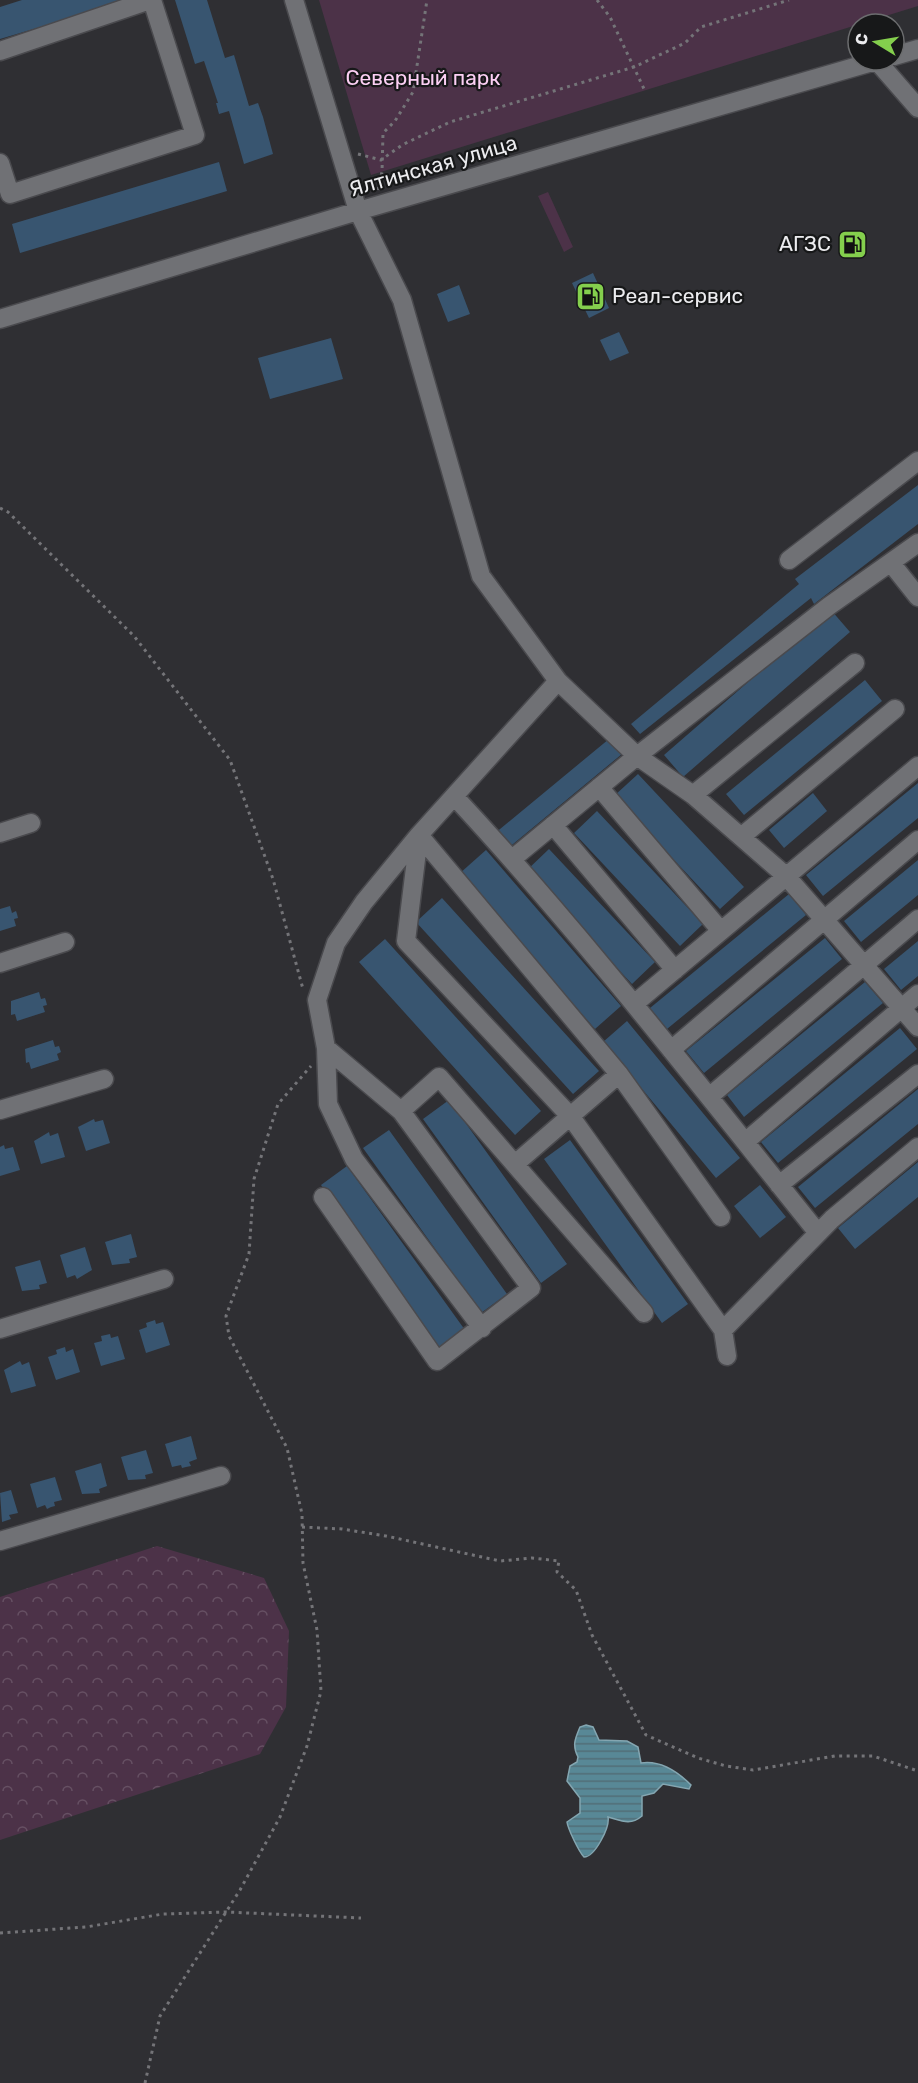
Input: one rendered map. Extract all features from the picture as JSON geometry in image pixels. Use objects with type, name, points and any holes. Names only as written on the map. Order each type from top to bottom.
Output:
[{"type":"street","points":[[0,51],[151,0],[195,135],[10,194],[0,163]]},
{"type":"street","points":[[294,0],[358,211],[402,300],[480,576],[558,681],[637,756],[693,795],[786,876],[918,1027]]},
{"type":"street","name":"Ялтинская улица","points":[[0,319],[378,205],[846,69]]},
{"type":"street","points":[[888,72],[918,108]]},
{"type":"street","points":[[789,560],[918,461]]},
{"type":"street","points":[[512,859],[598,787],[829,606],[918,543]]},
{"type":"street","points":[[891,563],[918,597]]},
{"type":"street","points":[[693,795],[855,663]]},
{"type":"street","points":[[482,1328],[354,1159],[328,1104],[326,1048],[317,1000],[336,942],[364,902],[418,835],[558,681]]},
{"type":"street","points":[[741,837],[895,709]]},
{"type":"street","points":[[634,1004],[918,766]]},
{"type":"street","points":[[598,787],[721,931]]},
{"type":"street","points":[[454,796],[512,859],[634,1004],[818,1233]]},
{"type":"street","points":[[0,832],[31,823]]},
{"type":"street","points":[[553,825],[675,970]]},
{"type":"street","points":[[418,835],[619,1074],[722,1217]]},
{"type":"street","points":[[418,835],[406,941],[571,1116],[723,1330],[727,1356]]},
{"type":"street","points":[[671,1050],[918,840]]},
{"type":"street","points":[[708,1097],[918,919]]},
{"type":"street","points":[[0,963],[65,942]]},
{"type":"street","points":[[745,1142],[918,994]]},
{"type":"street","points":[[323,1197],[437,1361],[531,1288],[401,1111],[326,1048]]},
{"type":"street","points":[[515,1164],[619,1074]]},
{"type":"street","points":[[779,1185],[918,1074]]},
{"type":"street","points":[[401,1111],[439,1077],[644,1313]]},
{"type":"street","points":[[0,1110],[104,1080]]},
{"type":"street","points":[[723,1330],[818,1233],[918,1147]]},
{"type":"street","points":[[0,1329],[164,1279]]},
{"type":"street","points":[[0,1540],[221,1476]]},
{"type":"path","points":[[378,205],[383,133],[395,122],[413,92],[427,0]]},
{"type":"path","points":[[597,0],[610,17],[645,91]]},
{"type":"path","points":[[338,144],[365,157],[381,160],[402,145],[450,122],[633,67],[685,43],[700,27],[789,0]]},
{"type":"path","points":[[0,508],[8,512],[134,636],[231,760],[273,879],[304,994]]},
{"type":"path","points":[[145,2083],[160,2016],[226,1912],[280,1817],[307,1746],[321,1691],[317,1630],[303,1563],[302,1514],[287,1448],[229,1336],[226,1316],[249,1254],[254,1179],[278,1104],[326,1048]]},
{"type":"path","points":[[302,1527],[342,1529],[386,1536],[500,1561],[532,1558],[559,1561],[557,1572],[576,1590],[592,1635],[646,1735],[698,1758],[726,1766],[753,1770],[835,1756],[873,1756],[918,1771]]},
{"type":"path","points":[[0,1933],[86,1927],[163,1914],[226,1912],[361,1918]]},
{"type":"green space","name":"Северный парк","points":[[319,0],[918,0],[918,6],[899,12],[846,12],[846,28],[371,175]]},
{"type":"green space","points":[[548,192],[573,247],[564,252],[538,196]]},
{"type":"green space","points":[[157,1546],[264,1578],[289,1631],[286,1707],[260,1754],[0,1840],[0,1597]]},
{"type":"water","points":[[586,1725],[593,1727],[599,1740],[627,1741],[638,1747],[641,1763],[662,1765],[691,1785],[689,1789],[663,1784],[654,1793],[642,1796],[642,1816],[634,1821],[626,1822],[608,1817],[607,1827],[601,1841],[593,1852],[584,1857],[567,1822],[580,1813],[580,1798],[567,1781],[570,1766],[577,1762],[575,1742],[577,1735],[580,1727]]},
{"type":"building","points":[[22,0],[128,1],[0,39],[0,7]]},
{"type":"building","points":[[175,0],[207,0],[225,58],[234,55],[249,106],[258,103],[273,154],[244,164],[229,111],[219,114],[216,103],[218,103],[204,61],[195,64]]},
{"type":"building","points":[[219,162],[227,191],[20,253],[12,224]]},
{"type":"building","name":"Реал-сервис","points":[[593,273],[609,308],[589,318],[572,283]]},
{"type":"building","points":[[459,285],[470,314],[448,322],[437,294]]},
{"type":"building","points":[[619,332],[629,353],[610,361],[600,340]]},
{"type":"building","points":[[331,338],[343,379],[270,399],[258,358]]},
{"type":"building","points":[[918,485],[918,524],[814,604],[811,598],[640,734],[631,724],[799,584],[795,579]]},
{"type":"building","points":[[831,610],[850,632],[683,777],[664,755]]},
{"type":"building","points":[[865,680],[882,701],[744,815],[726,794]]},
{"type":"building","points":[[609,739],[622,754],[507,849],[494,834]]},
{"type":"building","points":[[638,774],[744,887],[720,909],[614,796]]},
{"type":"building","points":[[918,783],[918,818],[823,896],[806,875]]},
{"type":"building","points":[[813,793],[827,811],[784,848],[769,830]]},
{"type":"building","points":[[597,811],[703,924],[680,946],[574,833]]},
{"type":"building","points":[[549,849],[655,962],[632,984],[526,871]]},
{"type":"building","points":[[486,850],[621,1006],[595,1029],[459,874]]},
{"type":"building","points":[[918,860],[918,895],[861,942],[844,921]]},
{"type":"building","points":[[789,894],[806,915],[667,1029],[650,1008]]},
{"type":"building","points":[[442,898],[599,1071],[573,1094],[416,922]]},
{"type":"building","points":[[10,906],[12,913],[16,911],[17,914],[18,918],[14,919],[16,926],[0,931],[0,909]]},
{"type":"building","points":[[825,938],[842,959],[704,1073],[686,1051]]},
{"type":"building","points":[[385,939],[541,1111],[515,1135],[359,962]]},
{"type":"building","points":[[918,941],[918,976],[901,990],[884,969]]},
{"type":"building","points":[[865,982],[883,1003],[744,1117],[727,1095]]},
{"type":"building","points":[[39,992],[41,999],[45,998],[46,1001],[47,1005],[43,1006],[45,1012],[17,1021],[15,1014],[11,1015],[11,1001]]},
{"type":"building","points":[[627,1021],[740,1158],[716,1178],[603,1042]]},
{"type":"building","points":[[900,1028],[917,1049],[778,1163],[761,1142]]},
{"type":"building","points":[[53,1040],[55,1047],[59,1046],[61,1052],[57,1054],[59,1060],[31,1069],[29,1062],[26,1063],[25,1049]]},
{"type":"building","points":[[918,1089],[918,1124],[815,1208],[798,1187]]},
{"type":"building","points":[[449,1100],[567,1264],[541,1283],[423,1119]]},
{"type":"building","points":[[94,1119],[95,1122],[103,1120],[110,1143],[86,1151],[78,1127]]},
{"type":"building","points":[[389,1130],[507,1294],[481,1313],[363,1148]]},
{"type":"building","points":[[49,1132],[50,1136],[58,1133],[65,1157],[41,1164],[34,1141]]},
{"type":"building","points":[[570,1140],[688,1304],[662,1323],[544,1159]]},
{"type":"building","points":[[4,1145],[5,1149],[13,1147],[20,1170],[0,1176],[0,1147]]},
{"type":"building","points":[[918,1162],[918,1197],[855,1249],[838,1228]]},
{"type":"building","points":[[347,1166],[465,1330],[439,1349],[321,1185]]},
{"type":"building","points":[[760,1185],[786,1217],[760,1238],[734,1206]]},
{"type":"building","points":[[131,1234],[137,1257],[129,1259],[130,1263],[112,1265],[105,1242]]},
{"type":"building","points":[[85,1247],[92,1270],[77,1279],[75,1275],[67,1278],[60,1255]]},
{"type":"building","points":[[40,1260],[47,1283],[39,1285],[40,1289],[22,1291],[15,1267]]},
{"type":"building","points":[[155,1320],[156,1324],[163,1322],[170,1345],[146,1353],[139,1330],[147,1327],[146,1323]]},
{"type":"building","points":[[110,1334],[111,1338],[118,1336],[125,1359],[101,1366],[94,1343],[102,1341],[101,1336]]},
{"type":"building","points":[[65,1347],[66,1352],[73,1349],[80,1372],[56,1380],[48,1357],[57,1354],[56,1350]]},
{"type":"building","points":[[20,1361],[22,1365],[29,1362],[36,1386],[11,1393],[4,1370]]},
{"type":"building","points":[[191,1436],[197,1459],[189,1462],[191,1466],[172,1467],[165,1444]]},
{"type":"building","points":[[146,1450],[153,1473],[145,1475],[146,1479],[128,1480],[121,1457]]},
{"type":"building","points":[[101,1463],[107,1486],[99,1489],[100,1493],[82,1494],[75,1471]]},
{"type":"building","points":[[55,1477],[62,1500],[54,1502],[55,1506],[47,1509],[45,1505],[37,1508],[30,1484]]},
{"type":"building","points":[[11,1490],[18,1513],[9,1515],[11,1519],[2,1522],[0,1493]]},
{"type":"place","name":"АГЗС","points":[[852,244]]},
{"type":"place","name":"Реал-сервис","points":[[591,296]]}]
